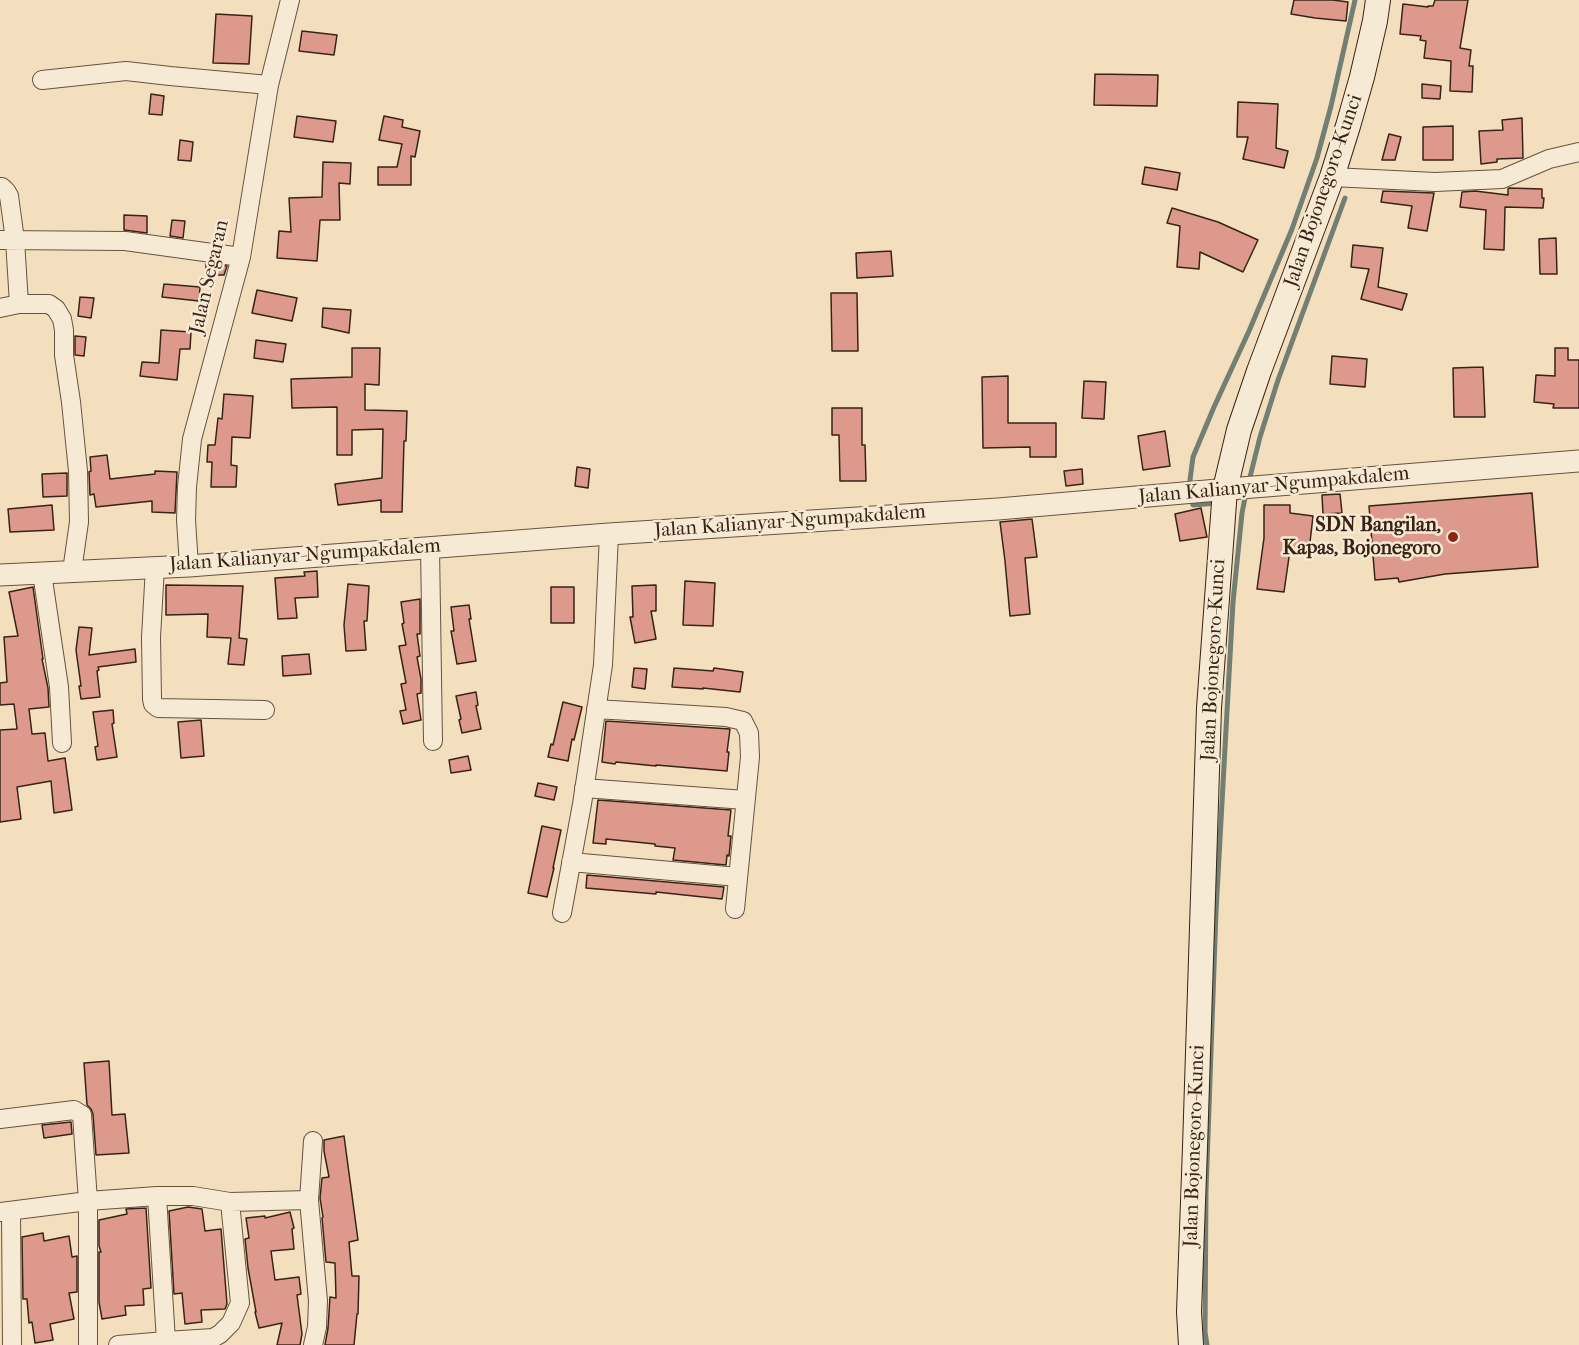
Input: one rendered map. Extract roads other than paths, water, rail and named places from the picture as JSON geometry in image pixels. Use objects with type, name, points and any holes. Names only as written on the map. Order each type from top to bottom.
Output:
[{"type":"main road","name":"Jalan Bojonegoro-Kunci","points":[[1191,1345],[1189,1312],[1209,720],[1239,430],[1332,177],[1362,77],[1378,0]]},
{"type":"street","name":"Jalan Segaran","points":[[189,566],[186,520],[192,439],[240,257],[269,85],[290,0]]},
{"type":"street","points":[[42,80],[126,71],[269,85]]},
{"type":"street","points":[[1332,177],[1435,182],[1502,179],[1550,159],[1579,152]]},
{"type":"street","points":[[0,187],[9,196],[8,240],[19,304]]},
{"type":"street","points":[[8,240],[125,241],[240,257]]},
{"type":"street","points":[[0,308],[19,304],[49,304],[56,309],[62,319],[78,471],[79,522],[72,571]]},
{"type":"street","name":"Jalan Kalianyar-Ngumpakdalem","points":[[0,575],[189,566],[609,534],[998,509],[1190,492],[1234,495],[1579,461]]},
{"type":"street","points":[[562,913],[603,665],[609,534]]},
{"type":"street","points":[[430,548],[433,741]]},
{"type":"street","points":[[155,567],[151,637],[153,704],[158,708],[265,710]]},
{"type":"street","points":[[42,573],[59,687],[62,743]]},
{"type":"street","points":[[596,709],[743,720],[749,733],[750,757],[735,909]]},
{"type":"street","points":[[584,788],[745,800]]},
{"type":"street","points":[[571,862],[738,877]]},
{"type":"street","points":[[0,1119],[74,1110],[82,1115],[88,1201],[88,1345]]},
{"type":"street","points":[[313,1142],[309,1200],[318,1301],[314,1345]]},
{"type":"street","points":[[157,1196],[166,1341]]},
{"type":"street","points":[[12,1345],[5,1212],[88,1201],[157,1196],[194,1196],[230,1203],[309,1200]]},
{"type":"street","points":[[118,1345],[213,1338],[231,1323],[240,1304],[230,1203]]},
{"type":"waterway","points":[[1191,488],[1193,457],[1292,229],[1317,158],[1355,0]]},
{"type":"waterway","points":[[1249,481],[1278,380],[1345,198]]},
{"type":"waterway","points":[[1207,1345],[1205,1332],[1206,1191],[1216,912],[1233,602],[1246,493]]},
{"type":"waterway","points":[[1191,498],[1193,505],[1218,503]]},
{"type":"place","name":"SDN Bangilan, Kapas, Bojonegoro","points":[[1453,537]]}]
